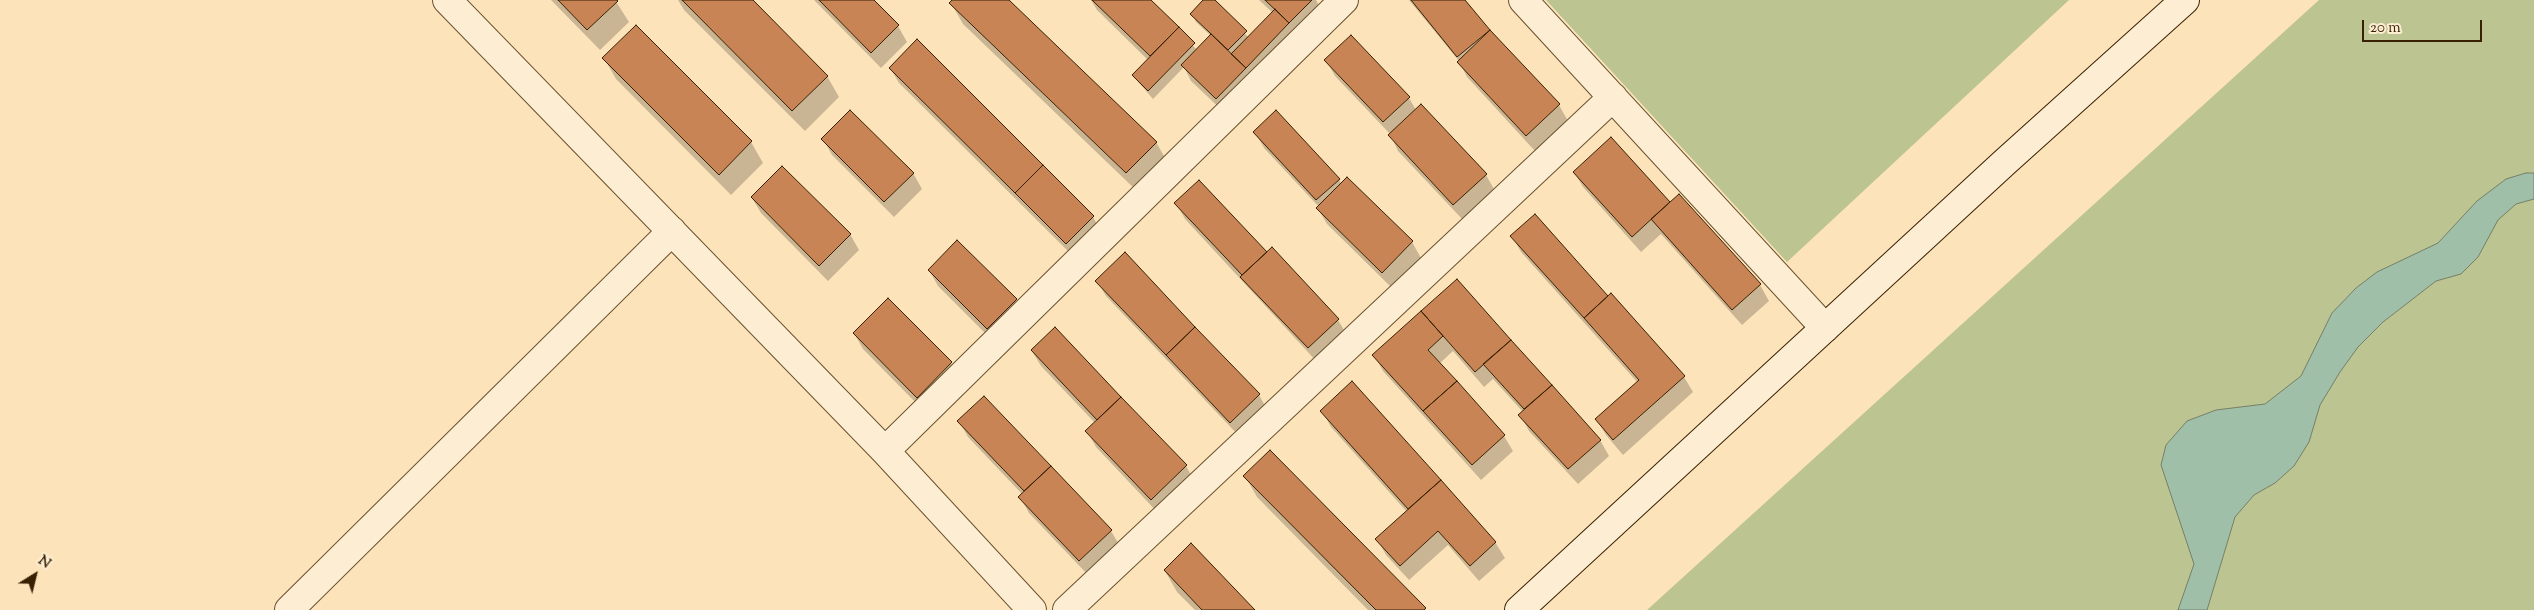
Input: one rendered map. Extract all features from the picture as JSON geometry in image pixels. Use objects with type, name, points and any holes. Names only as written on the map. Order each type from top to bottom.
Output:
[{"type":"street","points":[[447,0],[884,451],[1032,610]]},
{"type":"street","points":[[884,451],[1344,0]]},
{"type":"street","points":[[1523,0],[1825,328]]},
{"type":"street","points":[[1519,610],[2184,0]]},
{"type":"street","points":[[1067,610],[1613,97]]},
{"type":"street","points":[[289,610],[672,231]]},
{"type":"shaded area","points":[[1546,0],[2069,0],[1787,262]]},
{"type":"shaded area","points":[[2319,0],[2534,0],[2534,610],[1647,610]]},
{"type":"shaded area","points":[[2526,173],[2534,173],[2534,199],[2516,204],[2498,220],[2478,257],[2461,274],[2436,281],[2383,322],[2358,347],[2320,405],[2309,442],[2294,466],[2275,483],[2254,495],[2235,517],[2207,610],[2178,610],[2194,564],[2161,465],[2166,445],[2187,421],[2216,410],[2265,404],[2301,376],[2332,313],[2356,288],[2377,272],[2438,243],[2477,201],[2506,179]]},
{"type":"building","points":[[558,0],[617,0],[618,1],[587,30]]},
{"type":"building","points":[[682,0],[753,0],[828,76],[792,111]]},
{"type":"building","points":[[819,0],[874,0],[899,25],[871,53]]},
{"type":"building","points":[[952,0],[1009,0],[1157,142],[1126,173],[949,3]]},
{"type":"building","points":[[1092,0],[1151,0],[1179,27],[1150,56]]},
{"type":"building","points":[[1203,0],[1215,0],[1247,31],[1228,50],[1190,14]]},
{"type":"building","points":[[1265,0],[1312,0],[1289,23]]},
{"type":"building","points":[[1411,0],[1465,0],[1490,30],[1457,57]]},
{"type":"building","points":[[1275,9],[1289,23],[1246,68],[1231,54]]},
{"type":"building","points":[[636,25],[752,141],[719,175],[602,58]]},
{"type":"building","points":[[1179,27],[1195,43],[1148,91],[1132,75]]},
{"type":"building","points":[[1490,30],[1560,104],[1526,136],[1457,62]]},
{"type":"building","points":[[1211,34],[1246,68],[1216,99],[1181,65]]},
{"type":"building","points":[[1351,35],[1410,97],[1383,122],[1324,60]]},
{"type":"building","points":[[917,39],[1043,165],[1015,193],[889,68]]},
{"type":"building","points":[[1421,104],[1487,174],[1453,205],[1388,135]]},
{"type":"building","points":[[850,110],[914,173],[884,202],[821,139]]},
{"type":"building","points":[[1276,110],[1340,179],[1316,200],[1253,132]]},
{"type":"building","points":[[1611,137],[1670,202],[1632,237],[1573,172]]},
{"type":"building","points":[[1043,165],[1094,216],[1066,244],[1015,193]]},
{"type":"building","points":[[782,166],[851,234],[819,266],[751,197]]},
{"type":"building","points":[[1347,177],[1413,241],[1382,273],[1316,208]]},
{"type":"building","points":[[1199,180],[1267,252],[1242,275],[1174,203]]},
{"type":"building","points":[[1679,194],[1761,284],[1732,310],[1651,219]]},
{"type":"building","points":[[1535,214],[1608,296],[1584,318],[1510,236]]},
{"type":"building","points":[[957,240],[1017,299],[987,329],[928,270]]},
{"type":"building","points":[[1272,247],[1339,319],[1308,348],[1240,277]]},
{"type":"building","points":[[1125,252],[1195,327],[1166,355],[1095,281]]},
{"type":"building","points":[[1457,279],[1511,340],[1475,372],[1421,311]]},
{"type":"building","points":[[1611,293],[1685,376],[1613,440],[1595,419],[1639,380],[1584,318]]},
{"type":"building","points":[[888,298],[952,362],[917,398],[853,333]]},
{"type":"building","points":[[1421,311],[1443,336],[1428,350],[1457,381],[1423,411],[1372,355]]},
{"type":"building","points":[[1055,327],[1121,397],[1097,420],[1031,350]]},
{"type":"building","points":[[1195,327],[1260,394],[1230,423],[1166,355]]},
{"type":"building","points":[[1511,340],[1552,385],[1524,409],[1483,364]]},
{"type":"building","points":[[1352,381],[1441,480],[1408,509],[1320,411]]},
{"type":"building","points":[[1457,381],[1505,435],[1472,465],[1423,411]]},
{"type":"building","points":[[1552,385],[1601,440],[1568,469],[1518,415]]},
{"type":"building","points":[[984,396],[1051,466],[1024,491],[957,421]]},
{"type":"building","points":[[1121,397],[1187,465],[1151,500],[1085,431]]},
{"type":"building","points":[[1270,450],[1426,608],[1424,610],[1376,610],[1243,476]]},
{"type":"building","points":[[1051,466],[1112,530],[1079,561],[1018,497]]},
{"type":"building","points":[[1441,480],[1496,542],[1470,566],[1438,531],[1400,566],[1375,539]]},
{"type":"building","points":[[1191,543],[1255,610],[1202,610],[1164,570]]}]
